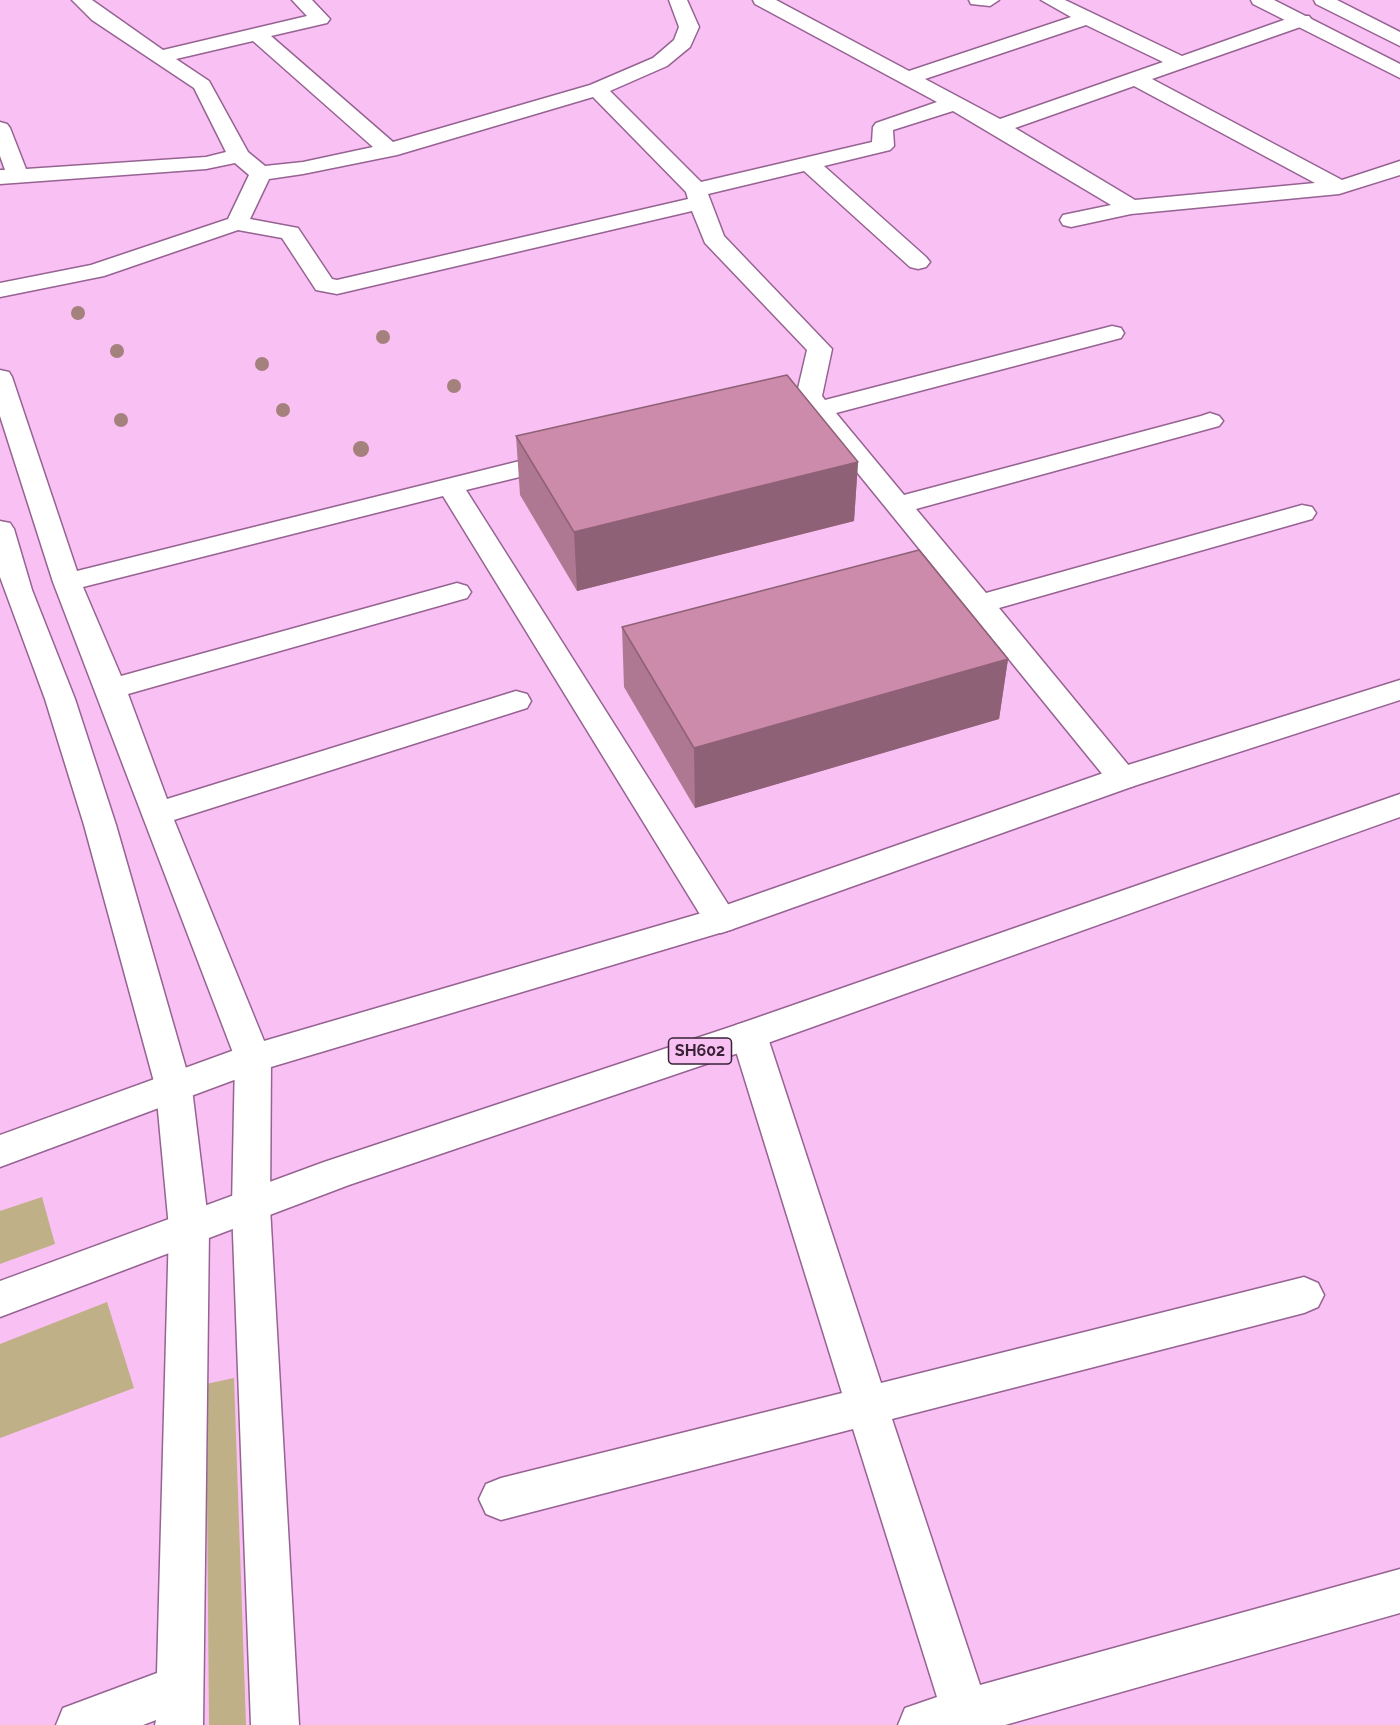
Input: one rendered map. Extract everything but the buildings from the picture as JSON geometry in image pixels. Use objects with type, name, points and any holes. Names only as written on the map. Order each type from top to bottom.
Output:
[{"type":"street","points":[[81,0],[99,16],[202,85],[239,156],[261,173],[303,168],[389,150],[597,89],[660,62],[683,43],[689,27],[678,0]]},
{"type":"street","points":[[160,57],[320,19],[302,0]]},
{"type":"street","points":[[762,0],[998,127],[1131,207]]},
{"type":"street","points":[[978,0],[990,0]]},
{"type":"street","points":[[1050,0],[1181,63]]},
{"type":"street","points":[[1260,0],[1400,72]]},
{"type":"street","points":[[1323,0],[1400,40]]},
{"type":"street","points":[[909,78],[1087,18]]},
{"type":"street","points":[[998,127],[1302,21]]},
{"type":"street","points":[[258,35],[389,150]]},
{"type":"street","points":[[1136,79],[1339,187]]},
{"type":"street","points":[[597,89],[698,197],[713,238],[820,349],[809,397],[1124,778]]},
{"type":"street","points":[[0,290],[96,271],[237,223],[290,233],[324,285],[337,287],[698,197],[809,164],[884,146],[883,127],[956,104]]},
{"type":"street","points":[[1,135],[9,176],[206,163],[239,156]]},
{"type":"street","points":[[809,164],[918,262]]},
{"type":"street","points":[[1071,220],[1131,207],[1339,187],[1381,176],[1400,167]]},
{"type":"street","points":[[237,223],[261,173]]},
{"type":"street","points":[[820,409],[1112,333]]},
{"type":"street","points":[[0,377],[67,582],[111,689],[156,814],[254,1058],[251,1207],[275,1725]]},
{"type":"street","points":[[899,505],[1210,421]]},
{"type":"street","points":[[67,582],[588,452]]},
{"type":"street","points":[[450,486],[720,920]]},
{"type":"street","points":[[980,604],[1302,513]]},
{"type":"street","points":[[0,529],[18,590],[60,699],[100,825],[174,1089],[189,1228],[179,1707],[80,1725]]},
{"type":"street","points":[[111,689],[457,592]]},
{"type":"street","points":[[0,1151],[254,1058],[720,920],[1124,778],[1400,690]]},
{"type":"street","points":[[156,814],[516,701]]},
{"type":"street","name":"SH602","points":[[0,1299],[337,1173],[749,1035],[1400,805]]},
{"type":"street","points":[[749,1035],[869,1405],[967,1719]]},
{"type":"street","points":[[501,1499],[1304,1294]]},
{"type":"street","points":[[922,1725],[967,1719],[1400,1591]]},
{"type":"shaded area","points":[[42,1197],[55,1244],[0,1264],[0,1211]]},
{"type":"shaded area","points":[[107,1302],[134,1388],[0,1438],[0,1344]]},
{"type":"shaded area","points":[[234,1378],[246,1725],[209,1725],[206,1384]]}]
